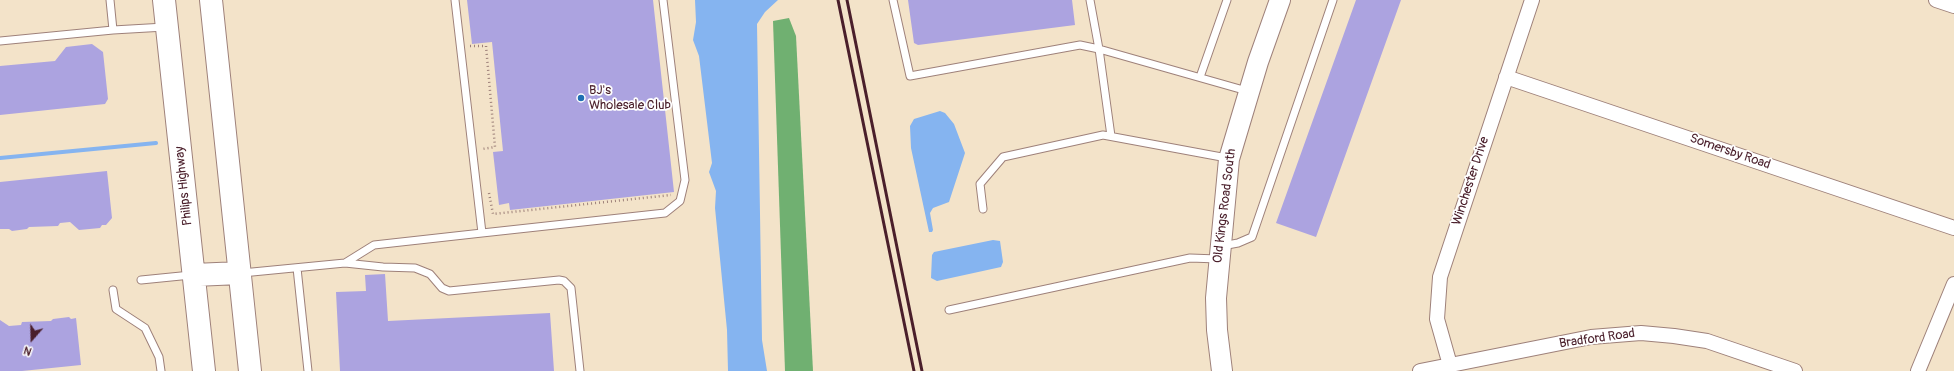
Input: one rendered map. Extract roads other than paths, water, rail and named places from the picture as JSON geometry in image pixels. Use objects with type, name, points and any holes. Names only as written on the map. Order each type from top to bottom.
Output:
[{"type":"main road","name":"Philips Highway","points":[[164,0],[204,371]]},
{"type":"main road","points":[[211,0],[250,371]]},
{"type":"main road","points":[[194,275],[240,273]]},
{"type":"street","name":"Old Kings Road South","points":[[1222,371],[1217,330],[1216,298],[1219,253],[1229,159],[1249,91],[1280,0]]},
{"type":"street","name":"Winchester Drive","points":[[1450,365],[1436,319],[1440,277],[1532,0]]},
{"type":"street","points":[[1936,0],[1954,6]]},
{"type":"street","name":"Somersby Road","points":[[1506,77],[1954,228]]},
{"type":"street","points":[[1918,371],[1954,284]]},
{"type":"street","name":"Bradford Road","points":[[1420,371],[1592,337],[1641,333],[1707,341],[1795,371]]},
{"type":"lane","points":[[110,0],[113,30]]},
{"type":"lane","points":[[455,0],[482,233]]},
{"type":"lane","points":[[345,262],[374,245],[665,213],[680,200],[685,180],[663,0]]},
{"type":"lane","points":[[893,0],[910,76],[1080,45],[1249,91]]},
{"type":"lane","points":[[1090,0],[1099,49],[1111,136]]},
{"type":"lane","points":[[1200,77],[1227,0]]},
{"type":"lane","points":[[949,310],[1219,253],[1252,237],[1333,0]]},
{"type":"lane","points":[[0,41],[167,26]]},
{"type":"lane","points":[[983,209],[980,184],[1003,157],[1103,135],[1229,159]]},
{"type":"lane","points":[[240,273],[345,262],[383,267],[415,268],[430,274],[442,288],[449,291],[559,280],[564,281],[571,288],[580,371]]},
{"type":"lane","points":[[297,268],[308,371]]},
{"type":"lane","points":[[141,280],[194,275]]},
{"type":"lane","points":[[113,290],[116,308],[145,328],[159,357],[161,371]]},
{"type":"water","points":[[695,0],[778,0],[765,12],[757,24],[762,340],[767,371],[728,371],[727,330],[715,208],[716,191],[709,172],[712,163],[699,56],[693,40],[696,22]]},
{"type":"water","points":[[940,111],[945,113],[954,124],[965,153],[949,202],[933,208],[930,213],[933,230],[932,232],[929,232],[911,148],[910,126],[914,119]]},
{"type":"water","points":[[993,240],[1000,241],[1003,262],[1001,267],[937,281],[931,278],[932,255],[934,252]]},
{"type":"waterway","points":[[0,158],[156,143]]},
{"type":"railway","points":[[838,0],[914,371]]},
{"type":"railway","points":[[847,0],[922,371]]},
{"type":"place","name":"BJ's Wholesale Club","points":[[581,98]]}]
